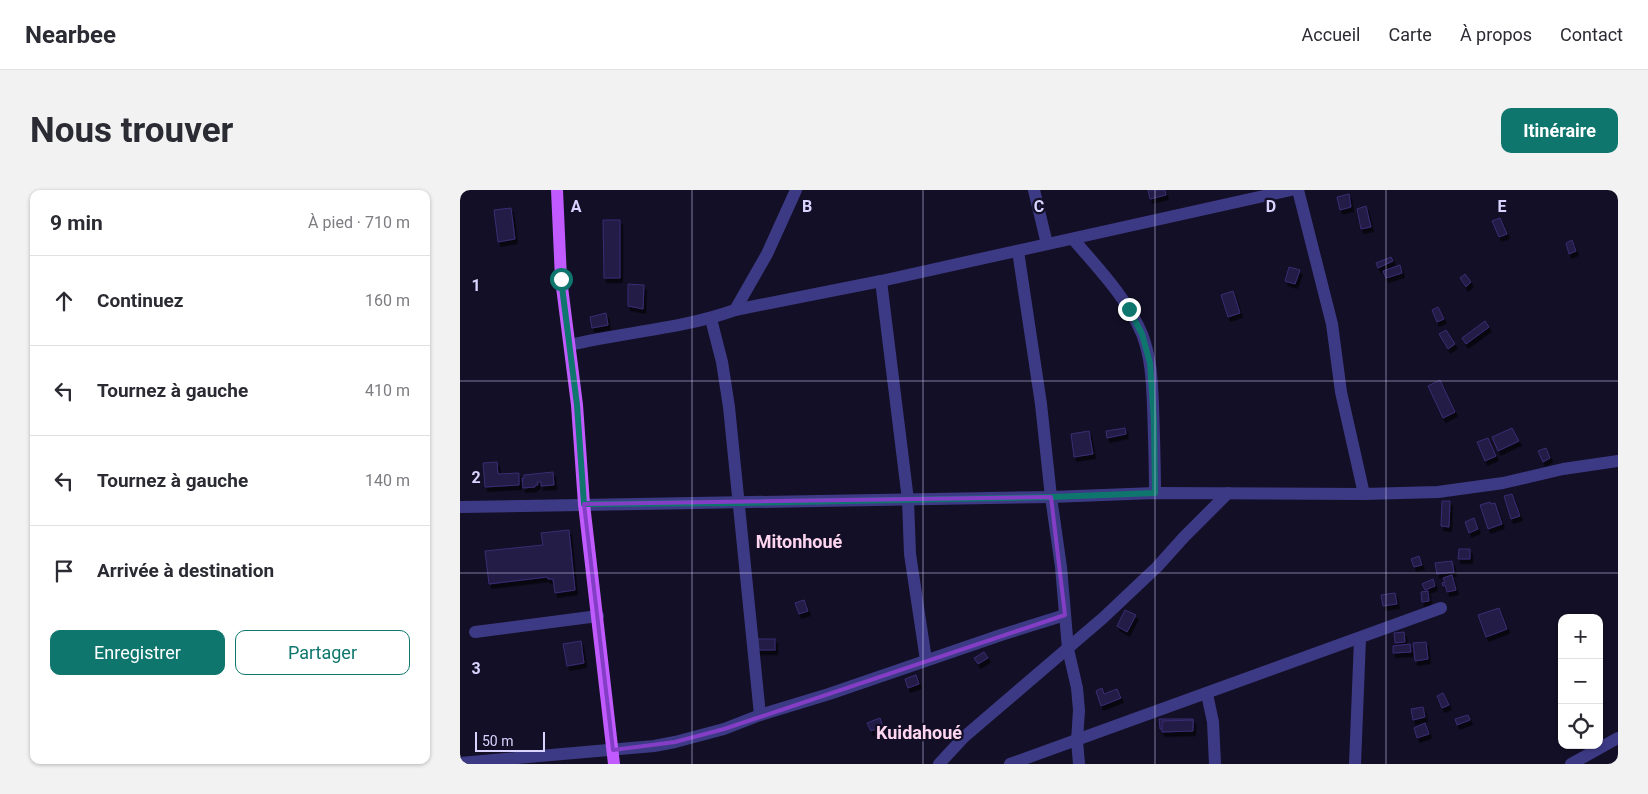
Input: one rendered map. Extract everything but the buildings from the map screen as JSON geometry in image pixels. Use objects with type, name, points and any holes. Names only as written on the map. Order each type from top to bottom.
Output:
[{"type":"main road","points":[[557,190],[561,279],[577,405],[584,504],[614,764]]},
{"type":"street","points":[[735,310],[767,254],[796,190]]},
{"type":"street","points":[[1034,190],[1047,244]]},
{"type":"street","points":[[570,345],[712,318],[735,310],[881,281],[1291,190]]},
{"type":"street","points":[[1298,190],[1332,324],[1341,392],[1364,494]]},
{"type":"street","points":[[1073,239],[1129,309],[1142,334],[1150,363],[1155,493]]},
{"type":"street","points":[[1018,251],[1041,404],[1061,567],[1068,649],[1077,688],[1079,710],[1077,741],[1080,764]]},
{"type":"street","points":[[881,281],[908,500],[910,554],[926,660]]},
{"type":"street","points":[[712,318],[722,362],[729,407],[760,715]]},
{"type":"street","points":[[460,507],[908,500],[1155,493],[1364,494],[1438,492],[1494,485],[1563,469],[1618,461]]},
{"type":"street","points":[[939,764],[964,737],[1068,649],[1157,567],[1228,493]]},
{"type":"street","points":[[1010,764],[1441,608]]},
{"type":"street","points":[[460,764],[654,746],[675,742],[724,729],[760,715],[829,694],[1000,635],[1065,615]]},
{"type":"street","points":[[475,632],[598,616]]},
{"type":"street","points":[[1355,764],[1360,638]]},
{"type":"street","points":[[1207,694],[1213,722],[1215,764]]},
{"type":"street","points":[[1571,764],[1618,738]]},
{"type":"highlighted area","points":[[1051,497],[1065,615],[724,729],[675,742],[613,750],[584,504]]},
{"type":"district","name":"Mitonhoué","points":[[799,542]]},
{"type":"district","name":"Kuidahoué","points":[[919,733]]},
{"type":"route","points":[[561,279],[577,405],[584,504],[1051,497],[1155,493],[1154,422],[1150,363],[1142,334],[1129,309]]}]
